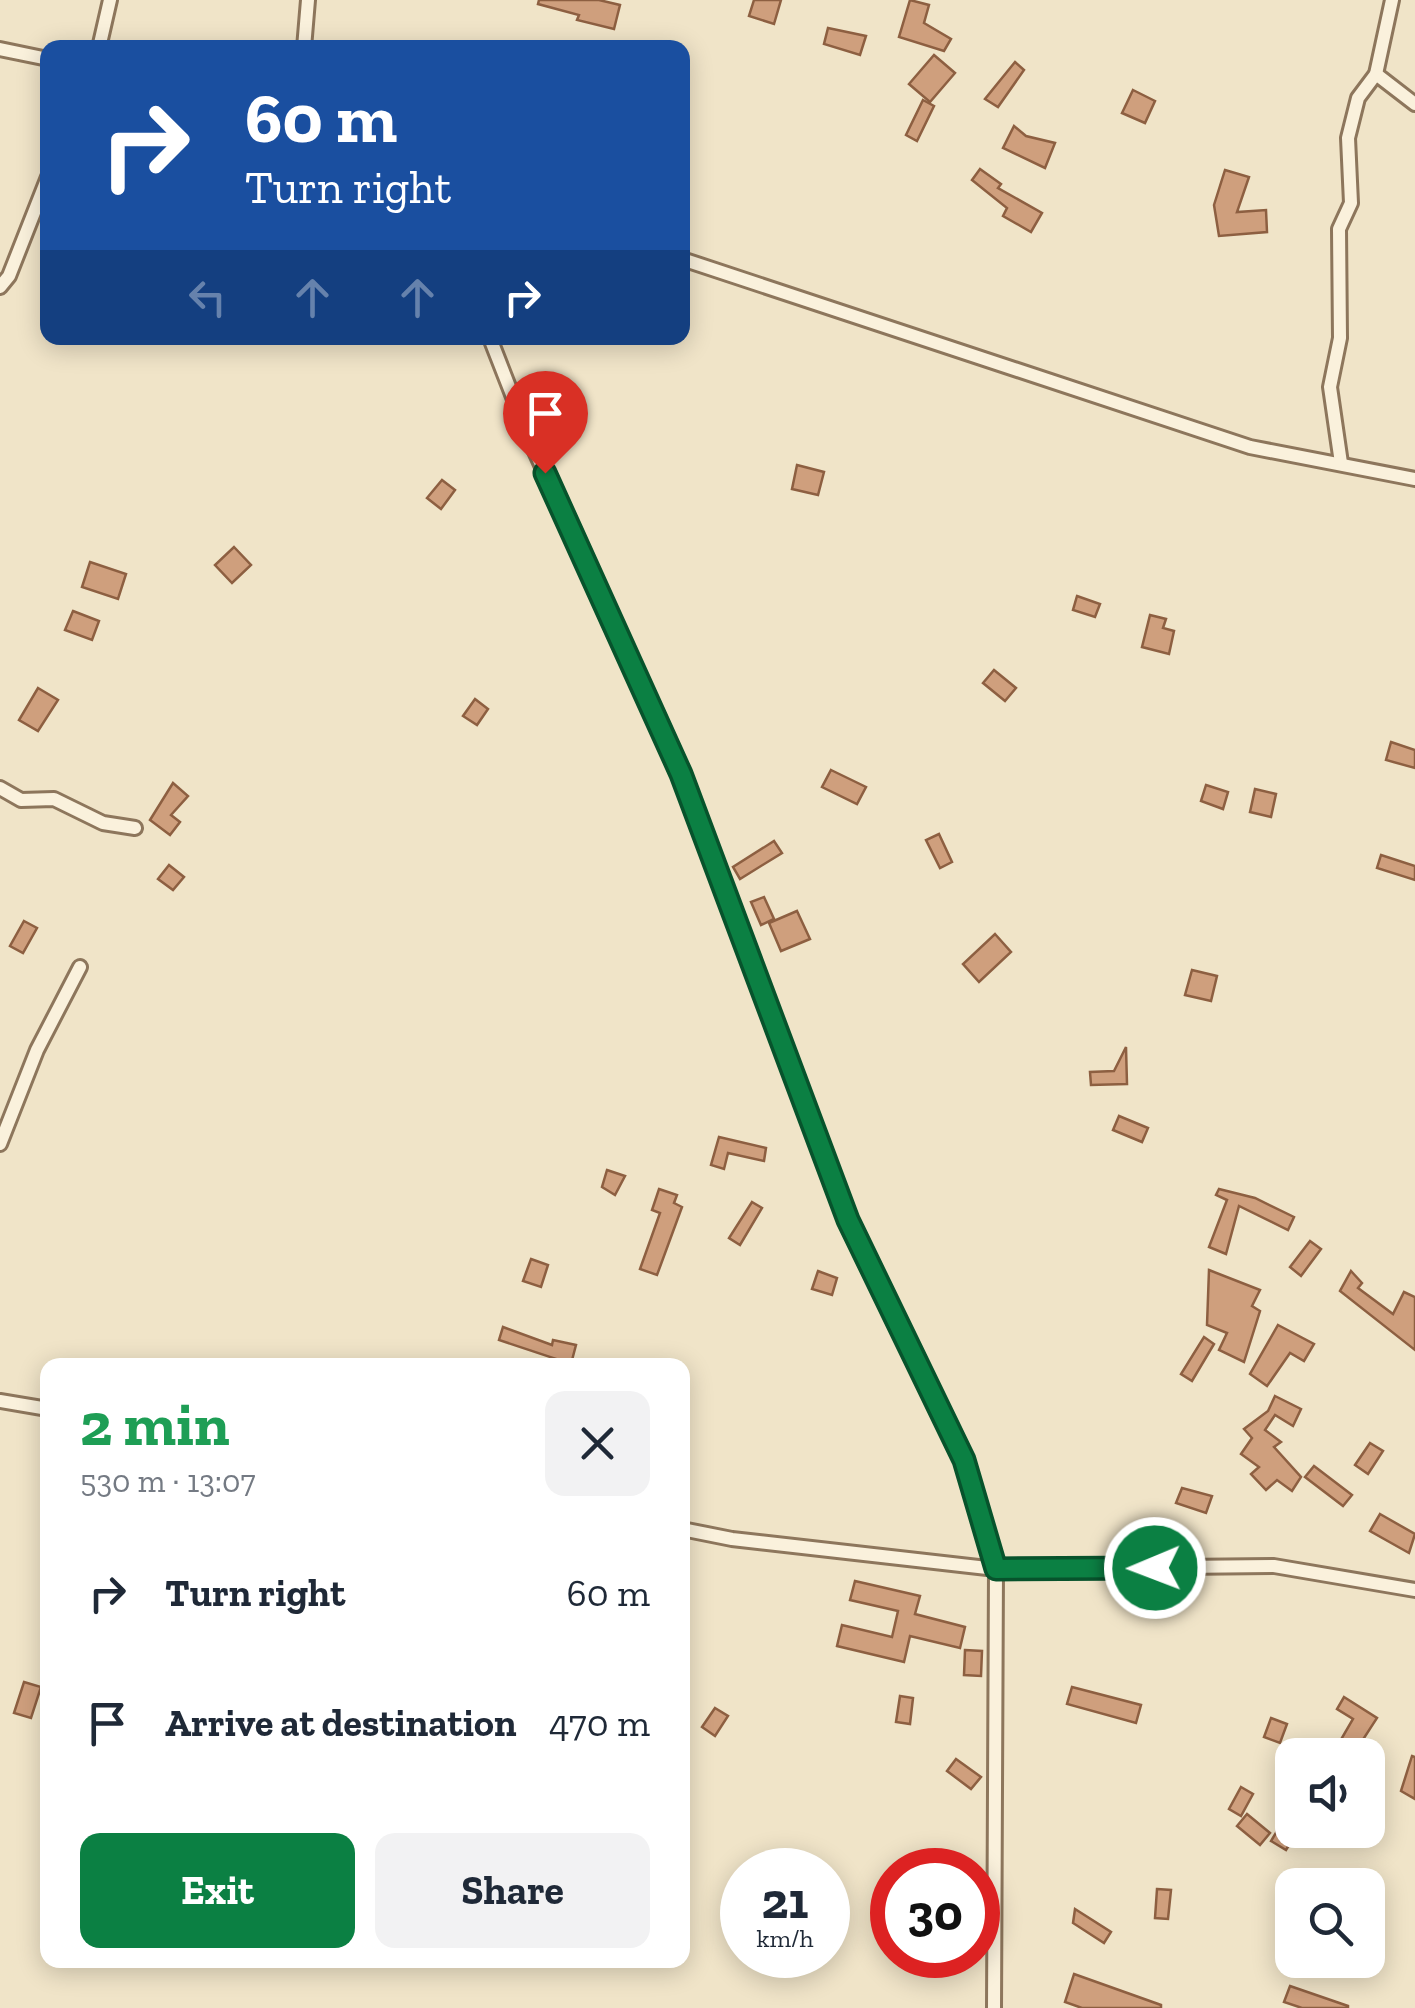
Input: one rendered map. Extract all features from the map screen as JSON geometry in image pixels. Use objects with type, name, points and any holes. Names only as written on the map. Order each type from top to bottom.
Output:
[{"type":"street","points":[[101,40],[110,0]]},
{"type":"street","points":[[305,40],[308,0]]},
{"type":"street","points":[[1341,462],[1330,387],[1340,338],[1339,229],[1351,203],[1348,138],[1358,98],[1376,74],[1392,0]]},
{"type":"street","points":[[0,48],[40,57]]},
{"type":"street","points":[[1376,74],[1415,104]]},
{"type":"street","points":[[0,287],[9,276],[40,197]]},
{"type":"street","points":[[690,262],[1250,448],[1341,462],[1415,479]]},
{"type":"street","points":[[493,345],[530,438],[681,774],[848,1220],[964,1460],[996,1569],[994,2008]]},
{"type":"street","points":[[0,788],[21,800],[54,799],[103,823],[135,828]]},
{"type":"street","points":[[0,1144],[37,1050],[80,967]]},
{"type":"street","points":[[0,1401],[40,1408]]},
{"type":"street","points":[[690,1531],[732,1539],[996,1569],[1274,1566],[1415,1590]]},
{"type":"building","points":[[539,0],[599,0],[620,5],[614,29],[577,20],[579,15],[538,4]]},
{"type":"building","points":[[754,0],[781,0],[774,24],[749,16]]},
{"type":"building","points":[[910,0],[929,5],[924,23],[951,39],[944,51],[899,37]]},
{"type":"building","points":[[828,28],[866,36],[860,55],[824,44]]},
{"type":"building","points":[[934,55],[955,73],[930,102],[909,84]]},
{"type":"building","points":[[1015,62],[1024,70],[998,107],[985,99]]},
{"type":"building","points":[[1133,90],[1155,101],[1145,123],[1122,113]]},
{"type":"building","points":[[923,100],[934,106],[917,141],[906,135]]},
{"type":"building","points":[[1014,126],[1026,136],[1055,143],[1045,168],[1003,148]]},
{"type":"building","points":[[980,169],[1001,184],[998,188],[1042,213],[1031,232],[1003,216],[1007,208],[972,180]]},
{"type":"building","points":[[1225,170],[1249,177],[1237,212],[1266,210],[1267,232],[1219,236],[1214,205]]},
{"type":"building","points":[[797,465],[824,472],[818,495],[792,489]]},
{"type":"building","points":[[442,480],[455,490],[441,509],[427,498]]},
{"type":"building","points":[[234,547],[251,565],[232,583],[215,565]]},
{"type":"building","points":[[90,562],[126,574],[118,599],[82,587]]},
{"type":"building","points":[[1077,596],[1100,604],[1095,617],[1073,610]]},
{"type":"building","points":[[73,611],[99,621],[92,640],[65,630]]},
{"type":"building","points":[[1150,615],[1166,619],[1163,628],[1174,631],[1169,654],[1142,647]]},
{"type":"building","points":[[994,670],[1016,688],[1005,701],[983,683]]},
{"type":"building","points":[[38,688],[58,700],[38,731],[19,720]]},
{"type":"building","points":[[475,699],[488,709],[477,725],[463,716]]},
{"type":"building","points":[[1391,742],[1415,750],[1415,768],[1386,760]]},
{"type":"building","points":[[831,770],[866,787],[857,804],[822,787]]},
{"type":"building","points":[[173,783],[188,796],[171,815],[180,822],[170,835],[150,820]]},
{"type":"building","points":[[1206,785],[1228,792],[1223,809],[1201,801]]},
{"type":"building","points":[[1255,789],[1276,794],[1271,817],[1250,812]]},
{"type":"building","points":[[939,834],[952,862],[940,868],[926,840]]},
{"type":"building","points":[[774,841],[782,853],[740,879],[733,867]]},
{"type":"building","points":[[1381,855],[1415,866],[1415,880],[1377,868]]},
{"type":"building","points":[[169,865],[184,877],[173,890],[158,879]]},
{"type":"building","points":[[764,897],[774,919],[761,925],[751,902]]},
{"type":"building","points":[[797,911],[810,939],[781,951],[769,923]]},
{"type":"building","points":[[24,921],[37,928],[23,953],[10,946]]},
{"type":"building","points":[[995,934],[1011,952],[979,982],[963,964]]},
{"type":"building","points":[[1192,970],[1217,976],[1211,1001],[1185,995]]},
{"type":"building","points":[[1126,1047],[1127,1084],[1091,1085],[1090,1072],[1114,1071]]},
{"type":"building","points":[[1119,1116],[1148,1128],[1142,1142],[1113,1130]]},
{"type":"building","points":[[719,1137],[766,1148],[764,1161],[728,1153],[724,1169],[711,1165]]},
{"type":"building","points":[[607,1170],[625,1176],[615,1195],[602,1187]]},
{"type":"building","points":[[659,1189],[677,1195],[674,1203],[682,1207],[657,1275],[640,1269],[660,1213],[652,1210]]},
{"type":"building","points":[[1219,1189],[1255,1198],[1294,1217],[1288,1230],[1239,1206],[1226,1254],[1209,1247],[1227,1200],[1216,1195]]},
{"type":"building","points":[[752,1202],[762,1208],[740,1245],[729,1238]]},
{"type":"building","points":[[1310,1241],[1321,1249],[1301,1276],[1290,1267]]},
{"type":"building","points":[[531,1259],[548,1265],[541,1287],[523,1281]]},
{"type":"building","points":[[1209,1270],[1260,1290],[1252,1306],[1260,1311],[1244,1362],[1219,1350],[1227,1333],[1207,1325]]},
{"type":"building","points":[[818,1271],[837,1278],[832,1295],[812,1289]]},
{"type":"building","points":[[1351,1271],[1362,1283],[1358,1288],[1393,1314],[1404,1292],[1415,1297],[1415,1350],[1340,1291]]},
{"type":"building","points":[[1278,1325],[1314,1344],[1304,1361],[1290,1353],[1267,1386],[1250,1374]]},
{"type":"building","points":[[503,1327],[552,1345],[553,1340],[576,1345],[573,1358],[553,1358],[499,1340]]},
{"type":"building","points":[[1204,1337],[1214,1344],[1192,1381],[1181,1374]]},
{"type":"building","points":[[1275,1396],[1301,1409],[1293,1426],[1275,1415],[1265,1430],[1281,1442],[1274,1447],[1301,1477],[1292,1491],[1277,1480],[1266,1490],[1251,1474],[1259,1467],[1241,1454],[1252,1438],[1244,1429],[1268,1411]]},
{"type":"building","points":[[1370,1443],[1383,1451],[1368,1474],[1355,1465]]},
{"type":"building","points":[[1314,1466],[1352,1495],[1343,1506],[1305,1477]]},
{"type":"building","points":[[1182,1488],[1212,1496],[1206,1513],[1176,1503]]},
{"type":"building","points":[[1380,1514],[1415,1534],[1409,1553],[1370,1531]]},
{"type":"building","points":[[855,1581],[920,1596],[915,1614],[965,1627],[960,1648],[910,1636],[904,1662],[837,1646],[842,1625],[892,1637],[898,1611],[850,1600]]},
{"type":"building","points":[[965,1650],[982,1651],[981,1676],[964,1675]]},
{"type":"building","points":[[24,1682],[40,1687],[31,1718],[14,1713]]},
{"type":"building","points":[[1072,1687],[1141,1705],[1136,1723],[1067,1704]]},
{"type":"building","points":[[900,1696],[913,1698],[910,1724],[896,1722]]},
{"type":"building","points":[[1344,1697],[1377,1718],[1364,1738],[1342,1738],[1353,1719],[1337,1709]]},
{"type":"building","points":[[715,1708],[728,1716],[715,1736],[702,1727]]},
{"type":"building","points":[[1271,1718],[1287,1724],[1282,1738],[1275,1741],[1264,1737]]},
{"type":"building","points":[[1412,1756],[1415,1757],[1415,1799],[1401,1791]]},
{"type":"building","points":[[956,1759],[981,1777],[971,1789],[947,1771]]},
{"type":"building","points":[[1241,1787],[1253,1794],[1241,1816],[1229,1809]]},
{"type":"building","points":[[1247,1814],[1270,1833],[1260,1845],[1237,1826]]},
{"type":"building","points":[[1157,1889],[1171,1890],[1168,1919],[1155,1918]]},
{"type":"building","points":[[1075,1909],[1111,1932],[1104,1943],[1073,1923]]},
{"type":"building","points":[[1074,1974],[1161,2008],[1082,2008],[1065,2002]]},
{"type":"building","points":[[1290,1986],[1348,2008],[1302,2008],[1284,2002]]},
{"type":"route","points":[[545,473],[681,774],[848,1220],[964,1460],[996,1569],[1155,1568]]}]
